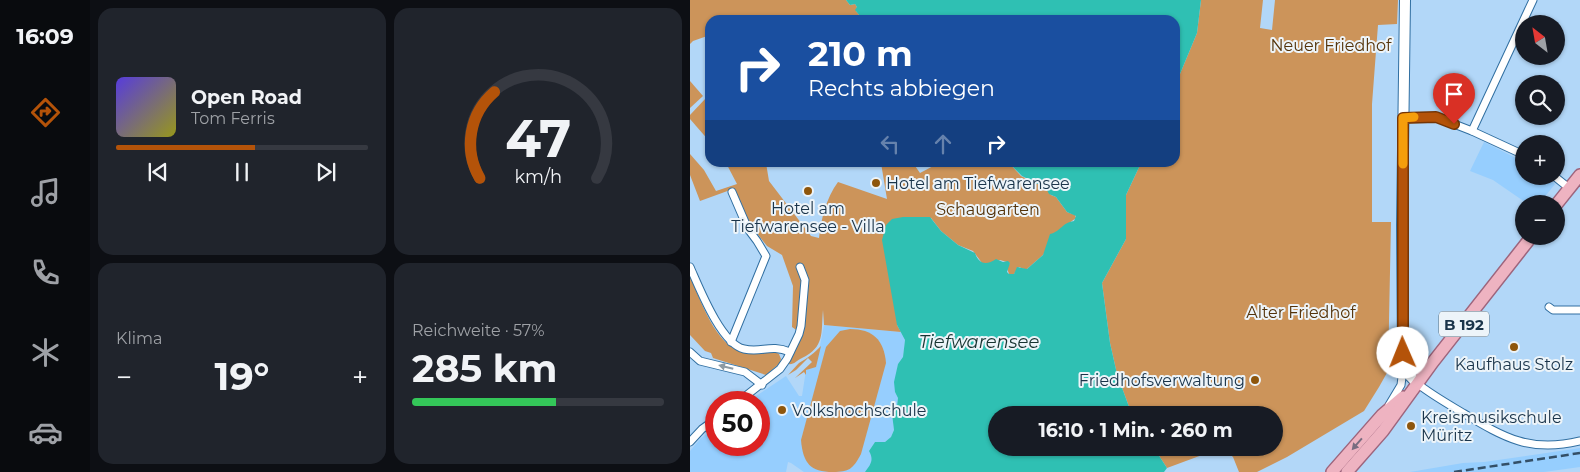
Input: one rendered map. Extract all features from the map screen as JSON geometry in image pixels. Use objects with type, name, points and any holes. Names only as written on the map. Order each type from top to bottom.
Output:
[{"type":"main road","points":[[1405,0],[1402,314],[1404,369],[1418,384]]},
{"type":"main road","points":[[1564,195],[1580,175]]},
{"type":"main road","name":"B 192","points":[[1347,472],[1383,431],[1525,245]]},
{"type":"main road","name":"B 192","points":[[1332,472],[1382,416],[1418,384]]},
{"type":"street","points":[[1472,131],[1533,0]]},
{"type":"street","points":[[1403,118],[1436,117],[1472,131],[1515,152]]},
{"type":"street","points":[[1565,185],[1569,188]]},
{"type":"street","points":[[731,342],[766,256],[748,229],[732,192]]},
{"type":"street","points":[[690,267],[709,308],[731,342],[742,349],[774,348],[790,352]]},
{"type":"street","points":[[754,391],[780,370],[787,359],[801,326],[805,280],[800,267]]},
{"type":"street","points":[[1549,307],[1554,310],[1580,310]]},
{"type":"street","points":[[690,352],[700,361],[745,372],[762,385]]},
{"type":"street","points":[[1382,416],[1401,385],[1404,369]]},
{"type":"street","points":[[1418,384],[1429,393],[1494,431],[1519,442],[1542,446],[1580,441]]},
{"type":"street","points":[[690,442],[705,427]]},
{"type":"shaded area","points":[[1484,142],[1515,158],[1515,185],[1554,185],[1546,195],[1515,195],[1493,180],[1470,171]]},
{"type":"shaded area","points":[[824,325],[901,332],[905,340],[903,358],[898,364],[895,392],[898,398],[897,406],[892,414],[894,430],[891,437],[885,442],[875,442],[869,451],[873,458],[871,464],[865,472],[804,472],[788,462],[786,472],[690,472],[690,451],[705,435],[705,456],[770,456],[770,391],[764,391],[786,376],[799,396],[802,396],[806,370],[816,366]]},
{"type":"shaded area","points":[[1580,448],[1580,467],[1544,472],[1410,472],[1463,463],[1484,462]]},
{"type":"green space","points":[[690,0],[846,0],[850,5],[855,4],[857,7],[856,11],[859,15],[705,15],[705,37],[690,44]]},
{"type":"green space","points":[[1201,0],[1263,0],[1260,28],[1272,30],[1275,0],[1398,0],[1397,24],[1378,25],[1372,104],[1372,222],[1391,222],[1388,371],[1364,411],[1287,457],[1257,472],[1239,472],[1232,456],[1283,456],[1283,406],[1129,406],[1117,374],[1110,343],[1102,283],[1126,239],[1126,195],[1139,167],[1180,167],[1180,74],[1197,33]]},
{"type":"green space","points":[[690,81],[703,96],[690,108]]},
{"type":"green space","points":[[705,99],[705,136],[690,119],[690,115]]},
{"type":"green space","name":"Schaugarten","points":[[690,154],[704,170],[716,191],[737,184],[728,167],[767,167],[769,181],[811,236],[819,238],[825,209],[830,195],[838,182],[887,199],[882,167],[916,167],[920,173],[931,167],[1013,167],[1021,176],[1046,188],[1051,195],[1056,197],[1067,212],[1075,215],[1076,218],[1057,232],[1043,255],[1027,269],[1019,267],[1014,274],[1009,274],[1007,268],[1010,263],[1000,260],[986,264],[982,263],[973,251],[958,245],[941,231],[931,218],[903,217],[897,325],[901,332],[824,325],[823,310],[822,332],[815,349],[793,363],[788,364],[802,334],[792,327],[793,286],[782,255],[767,246],[752,227],[733,189],[700,201],[690,175]]},
{"type":"green space","points":[[690,276],[710,321],[725,341],[733,348],[743,352],[775,352],[779,354],[780,363],[766,375],[713,358],[711,353],[705,351],[690,335]]},
{"type":"green space","points":[[850,329],[865,331],[876,337],[883,348],[886,363],[861,454],[850,469],[838,472],[825,472],[809,465],[804,455],[801,440],[826,347],[840,331]]},
{"type":"green space","points":[[821,346],[816,367],[806,370],[806,375],[804,372],[795,378],[812,362],[808,358],[788,375],[799,363]]},
{"type":"green space","points":[[1159,456],[1199,456],[1167,468]]},
{"type":"water","points":[[846,0],[1201,0],[1197,33],[1180,74],[1180,15],[859,15],[855,10],[857,7],[855,4],[850,5]]},
{"type":"water","name":"Tiefwarensee","points":[[1013,167],[1139,167],[1126,195],[1126,239],[1102,283],[1110,343],[1117,374],[1129,406],[988,406],[988,456],[1159,456],[1167,468],[1164,472],[865,472],[871,462],[869,451],[875,442],[885,442],[891,437],[894,430],[892,414],[897,406],[898,398],[894,382],[898,364],[903,357],[905,340],[897,325],[882,240],[886,225],[892,219],[903,217],[930,217],[941,231],[958,245],[975,253],[981,262],[986,263],[996,259],[1003,262],[1008,261],[1010,263],[1007,272],[1014,274],[1017,267],[1027,269],[1043,255],[1050,234],[1066,223],[1074,221],[1076,216],[1067,212],[1056,197],[1049,194],[1046,188],[1022,176]]},
{"type":"railway","points":[[1454,472],[1580,453]]},
{"type":"slow traffic","points":[[1403,164],[1403,118],[1414,117]]},
{"type":"place","name":"Hotel am Tiefwarensee","points":[[876,183]]},
{"type":"place","name":"Hotel am Tiefwarensee - Villa","points":[[808,191]]},
{"type":"place","name":"Kaufhaus Stolz","points":[[1514,347]]},
{"type":"place","name":"Friedhofsverwaltung","points":[[1255,380]]},
{"type":"place","name":"Volkshochschule","points":[[782,410]]},
{"type":"place","name":"Kreismusikschule Müritz","points":[[1411,426]]},
{"type":"route","points":[[1403,353],[1403,118],[1436,117],[1454,124]]},
{"type":"park label","name":"Neuer Friedhof","points":[[1331,45]]},
{"type":"park label","name":"Alter Friedhof","points":[[1301,312]]}]
